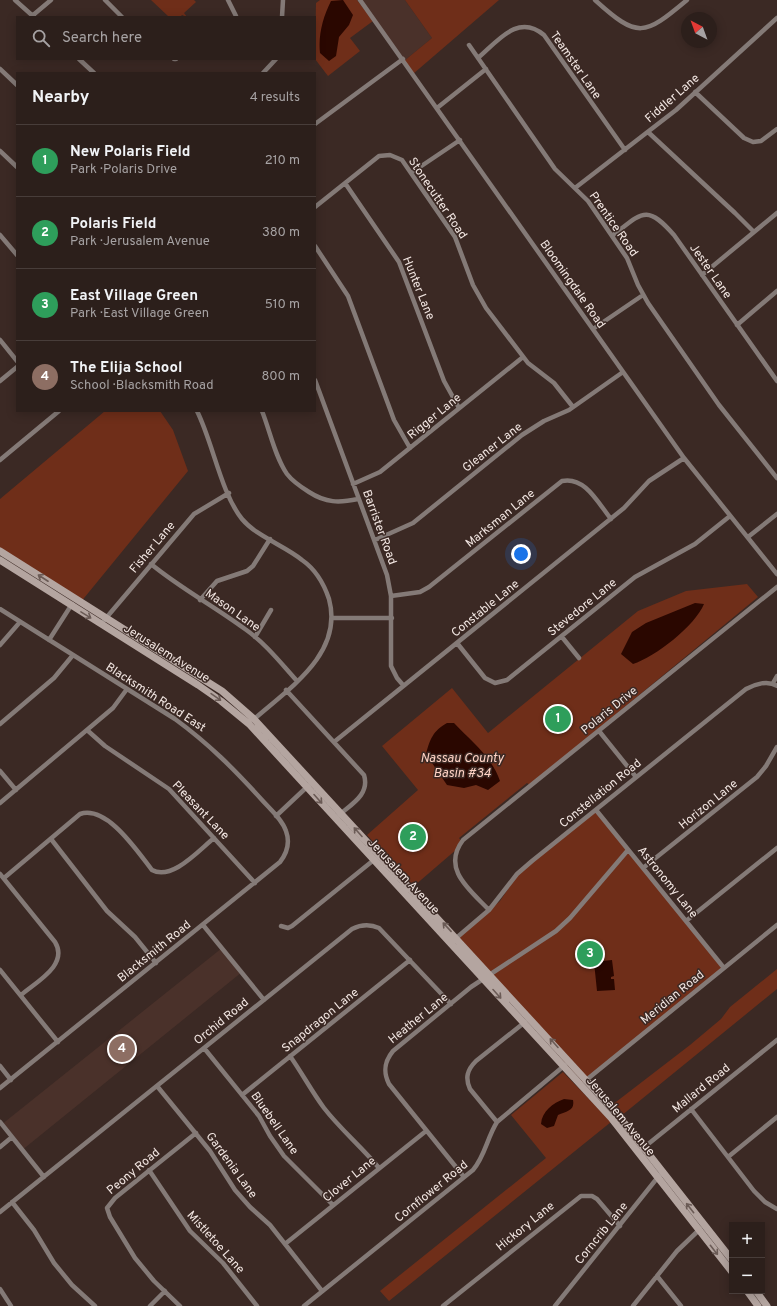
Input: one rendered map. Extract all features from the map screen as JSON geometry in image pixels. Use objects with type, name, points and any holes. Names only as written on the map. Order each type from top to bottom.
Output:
[{"type":"main road","name":"Jerusalem Avenue","points":[[0,551],[73,602],[101,624],[164,663],[251,721]]},
{"type":"main road","name":"Jerusalem Avenue","points":[[0,560],[73,602],[106,618],[222,691],[310,784],[342,813],[377,858],[451,943],[530,1018],[570,1061],[583,1082],[638,1153],[660,1175],[701,1227],[729,1268]]},
{"type":"main road","points":[[164,663],[168,657]]},
{"type":"main road","name":"Jerusalem Avenue","points":[[310,784],[336,818],[457,938],[524,1023],[563,1066],[618,1114],[644,1148],[660,1175]]},
{"type":"main road","name":"Jerusalem Avenue","points":[[701,1227],[730,1258]]},
{"type":"main road","points":[[749,1294],[758,1306]]},
{"type":"main road","points":[[758,1294],[768,1306]]},
{"type":"street","points":[[15,0],[33,16],[51,0]]},
{"type":"street","points":[[105,0],[121,16]]},
{"type":"street","points":[[228,0],[236,16]]},
{"type":"street","points":[[282,16],[283,0]]},
{"type":"street","name":"Bloomingdale Road","points":[[360,0],[438,108],[684,458],[777,574]]},
{"type":"street","points":[[595,0],[616,19],[625,25],[637,28],[646,28],[660,22],[687,0]]},
{"type":"street","name":"Fiddler Lane","points":[[575,188],[648,132],[777,18]]},
{"type":"street","name":"Teamster Lane","points":[[478,58],[511,30],[525,26],[536,29],[544,35],[625,150]]},
{"type":"street","name":"Prentice Road","points":[[469,45],[555,169],[588,201],[627,258],[643,295],[719,405],[777,478]]},
{"type":"street","points":[[316,123],[403,59]]},
{"type":"street","points":[[80,60],[93,72]]},
{"type":"street","points":[[264,72],[275,60]]},
{"type":"street","points":[[0,69],[16,84]]},
{"type":"street","points":[[438,108],[486,69]]},
{"type":"street","points":[[695,92],[747,140],[761,141],[777,129]]},
{"type":"street","points":[[648,132],[754,232]]},
{"type":"street","points":[[411,173],[460,140]]},
{"type":"street","points":[[0,151],[16,165]]},
{"type":"street","name":"Stonecutter Road","points":[[316,206],[376,158],[385,155],[395,156],[402,160],[455,237],[479,297],[523,357],[535,369],[554,383],[573,407]]},
{"type":"street","name":"Hunter Lane","points":[[345,183],[399,262],[444,381],[459,408]]},
{"type":"street","points":[[702,275],[777,213]]},
{"type":"street","name":"Jester Lane","points":[[612,236],[640,215],[655,216],[674,235],[777,381]]},
{"type":"street","points":[[0,235],[16,255]]},
{"type":"street","points":[[316,248],[348,296],[394,420],[410,448]]},
{"type":"street","points":[[316,257],[320,254]]},
{"type":"street","points":[[737,325],[777,291]]},
{"type":"street","points":[[593,329],[643,295]]},
{"type":"street","points":[[0,340],[16,360]]},
{"type":"street","name":"Rigger Lane","points":[[353,484],[380,472],[523,357]]},
{"type":"street","points":[[0,381],[16,368]]},
{"type":"street","name":"Gleaner Lane","points":[[375,540],[413,523],[522,434],[573,407],[623,372]]},
{"type":"street","name":"Barrister Road","points":[[316,383],[387,575],[391,596],[392,618],[391,666],[397,678],[403,685]]},
{"type":"street","points":[[0,460],[58,412]]},
{"type":"street","points":[[197,412],[228,493],[236,510],[244,521],[303,560],[314,571],[327,593],[332,618],[327,642],[322,653],[297,681],[251,721]]},
{"type":"street","points":[[262,412],[281,462],[288,474],[296,483],[328,502],[346,502],[358,499]]},
{"type":"street","name":"Constable Lane","points":[[334,742],[611,519],[624,508],[649,481],[684,458]]},
{"type":"street","name":"Marksman Lane","points":[[391,596],[420,592],[428,588],[562,482],[573,480],[583,485],[611,519]]},
{"type":"street","name":"Fisher Lane","points":[[101,624],[194,514],[228,493]]},
{"type":"street","points":[[748,537],[777,514]]},
{"type":"street","name":"Stevedore Lane","points":[[457,643],[484,678],[490,682],[507,680],[635,577],[694,544],[730,516]]},
{"type":"street","points":[[200,600],[217,581],[247,571],[253,566],[270,539]]},
{"type":"street","name":"Mason Lane","points":[[151,564],[171,581],[255,637],[297,681]]},
{"type":"street","name":"Polaris Drive","points":[[488,910],[461,880],[457,872],[455,857],[459,846],[777,587]]},
{"type":"street","points":[[0,609],[49,640],[73,602]]},
{"type":"street","points":[[255,637],[271,610]]},
{"type":"street","points":[[332,618],[392,618]]},
{"type":"street","points":[[0,645],[20,622]]},
{"type":"street","points":[[562,637],[579,658]]},
{"type":"street","name":"Blacksmith Road East","points":[[49,640],[175,719],[212,748],[276,816]]},
{"type":"street","points":[[0,724],[54,678],[73,655]]},
{"type":"street","points":[[775,685],[777,676]]},
{"type":"street","name":"Constellation Road","points":[[451,943],[488,910],[517,874],[532,861],[746,689],[759,683],[775,685]]},
{"type":"street","points":[[0,803],[113,708],[127,689]]},
{"type":"street","points":[[286,690],[364,775],[364,791],[359,798],[336,818]]},
{"type":"street","name":"Pleasant Lane","points":[[86,730],[105,746],[169,789],[255,883]]},
{"type":"street","points":[[599,731],[636,777]]},
{"type":"street","name":"Horizon Lane","points":[[643,868],[756,777],[777,747]]},
{"type":"street","points":[[0,771],[16,790]]},
{"type":"street","points":[[276,816],[310,784]]},
{"type":"street","name":"Astronomy Lane","points":[[596,810],[724,968]]},
{"type":"street","points":[[4,878],[80,814],[87,812],[95,813],[120,831],[152,870],[163,873],[176,868],[214,838]]},
{"type":"street","name":"Blacksmith Road","points":[[0,1088],[280,862],[286,852],[288,843],[287,832],[276,816]]},
{"type":"street","points":[[51,839],[107,911],[135,937],[156,963]]},
{"type":"street","points":[[686,921],[777,848]]},
{"type":"street","name":"Heather Lane","points":[[464,1177],[388,1084],[385,1076],[385,1068],[392,1051],[487,977],[556,931],[570,918],[628,850]]},
{"type":"street","points":[[281,926],[288,928],[292,926],[377,858]]},
{"type":"street","points":[[0,874],[55,942],[59,950],[59,958],[54,967],[20,995]]},
{"type":"street","name":"Orchid Road","points":[[0,1212],[352,928],[368,924],[379,928],[451,1004]]},
{"type":"street","points":[[203,925],[264,1000]]},
{"type":"street","name":"Meridian Road","points":[[583,1082],[777,925]]},
{"type":"street","name":"Snapdragon Lane","points":[[242,1095],[410,960]]},
{"type":"street","points":[[0,970],[58,1042]]},
{"type":"street","points":[[497,1122],[470,1089],[467,1074],[470,1067],[476,1061],[530,1018]]},
{"type":"street","name":"Mallard Road","points":[[638,1153],[777,1040]]},
{"type":"street","name":"Bluebell Lane","points":[[204,1048],[259,1116],[270,1136],[284,1156],[333,1205]]},
{"type":"street","points":[[290,1056],[323,1108],[340,1128],[364,1149],[379,1168]]},
{"type":"street","name":"Cornflower Road","points":[[304,1306],[464,1177],[479,1163],[490,1134],[497,1122],[570,1061]]},
{"type":"street","points":[[0,1066],[11,1080]]},
{"type":"street","name":"Gardenia Lane","points":[[157,1086],[210,1151],[235,1190],[250,1208],[270,1225],[322,1291]]},
{"type":"street","points":[[691,1109],[754,1191],[765,1202],[777,1209]]},
{"type":"street","points":[[728,1157],[777,1117]]},
{"type":"street","points":[[0,1122],[44,1177]]},
{"type":"street","name":"Clover Lane","points":[[285,1244],[426,1130]]},
{"type":"street","name":"Peony Road","points":[[180,1306],[135,1258],[107,1210],[108,1206],[115,1198],[196,1133]]},
{"type":"street","points":[[0,1146],[12,1137]]},
{"type":"street","name":"Mistletoe Lane","points":[[149,1170],[190,1231],[223,1263],[257,1306]]},
{"type":"street","name":"Corncrib Lane","points":[[556,1306],[660,1175]]},
{"type":"street","name":"Hickory Lane","points":[[443,1306],[581,1196],[592,1196],[597,1199],[620,1226]]},
{"type":"street","points":[[12,1202],[34,1230],[54,1263],[72,1285],[95,1306]]},
{"type":"street","points":[[633,1306],[677,1251],[701,1227]]},
{"type":"street","points":[[657,1276],[681,1306]]},
{"type":"street","points":[[0,1289],[11,1306]]},
{"type":"street","points":[[150,1306],[165,1291]]},
{"type":"shaded area","points":[[151,0],[194,0],[196,2],[184,13],[186,16],[168,16]]},
{"type":"shaded area","points":[[320,0],[357,0],[373,21],[350,38],[360,51],[328,76],[316,60],[316,3]]},
{"type":"shaded area","points":[[357,0],[405,0],[432,38],[404,61]]},
{"type":"shaded area","points":[[405,0],[499,0],[413,74],[404,61],[432,38]]},
{"type":"shaded area","points":[[104,412],[161,412],[173,430],[188,471],[80,603],[0,552],[0,499]]},
{"type":"shaded area","points":[[747,584],[758,597],[530,785],[527,783],[459,838],[462,842],[457,849],[414,886],[367,835],[418,790],[382,746],[452,688],[488,733],[638,611],[686,591]]},
{"type":"shaded area","points":[[597,810],[724,968],[583,1082],[455,941],[500,901],[518,874]]},
{"type":"shaded area","points":[[222,948],[242,972],[21,1151],[1,1125]]},
{"type":"shaded area","points":[[777,969],[777,989],[621,1116],[612,1105],[690,1045],[721,1019],[730,1007]]},
{"type":"shaded area","points":[[563,1072],[611,1122],[389,1301],[380,1291],[546,1158],[511,1115]]},
{"type":"water","points":[[343,0],[353,15],[349,25],[339,37],[336,56],[329,61],[320,53],[322,26],[331,1]]},
{"type":"water","points":[[695,603],[704,604],[692,622],[663,648],[633,664],[621,654],[632,632],[646,623]]},
{"type":"water","name":"Nassau County Basin #34","points":[[447,723],[454,723],[480,750],[492,764],[500,781],[488,790],[476,785],[464,788],[447,785],[426,754],[435,732]]},
{"type":"water","points":[[612,960],[614,976],[611,977],[611,979],[614,979],[615,990],[597,991],[594,962]]},
{"type":"water","points":[[564,1099],[573,1100],[572,1109],[558,1115],[554,1126],[547,1128],[541,1124],[543,1115],[546,1111]]},
{"type":"place","name":"New Polaris Field","points":[[558,719]]},
{"type":"place","name":"Polaris Field","points":[[413,837]]},
{"type":"place","name":"East Village Green","points":[[590,954]]},
{"type":"place","name":"The Elija School","points":[[122,1049]]}]
